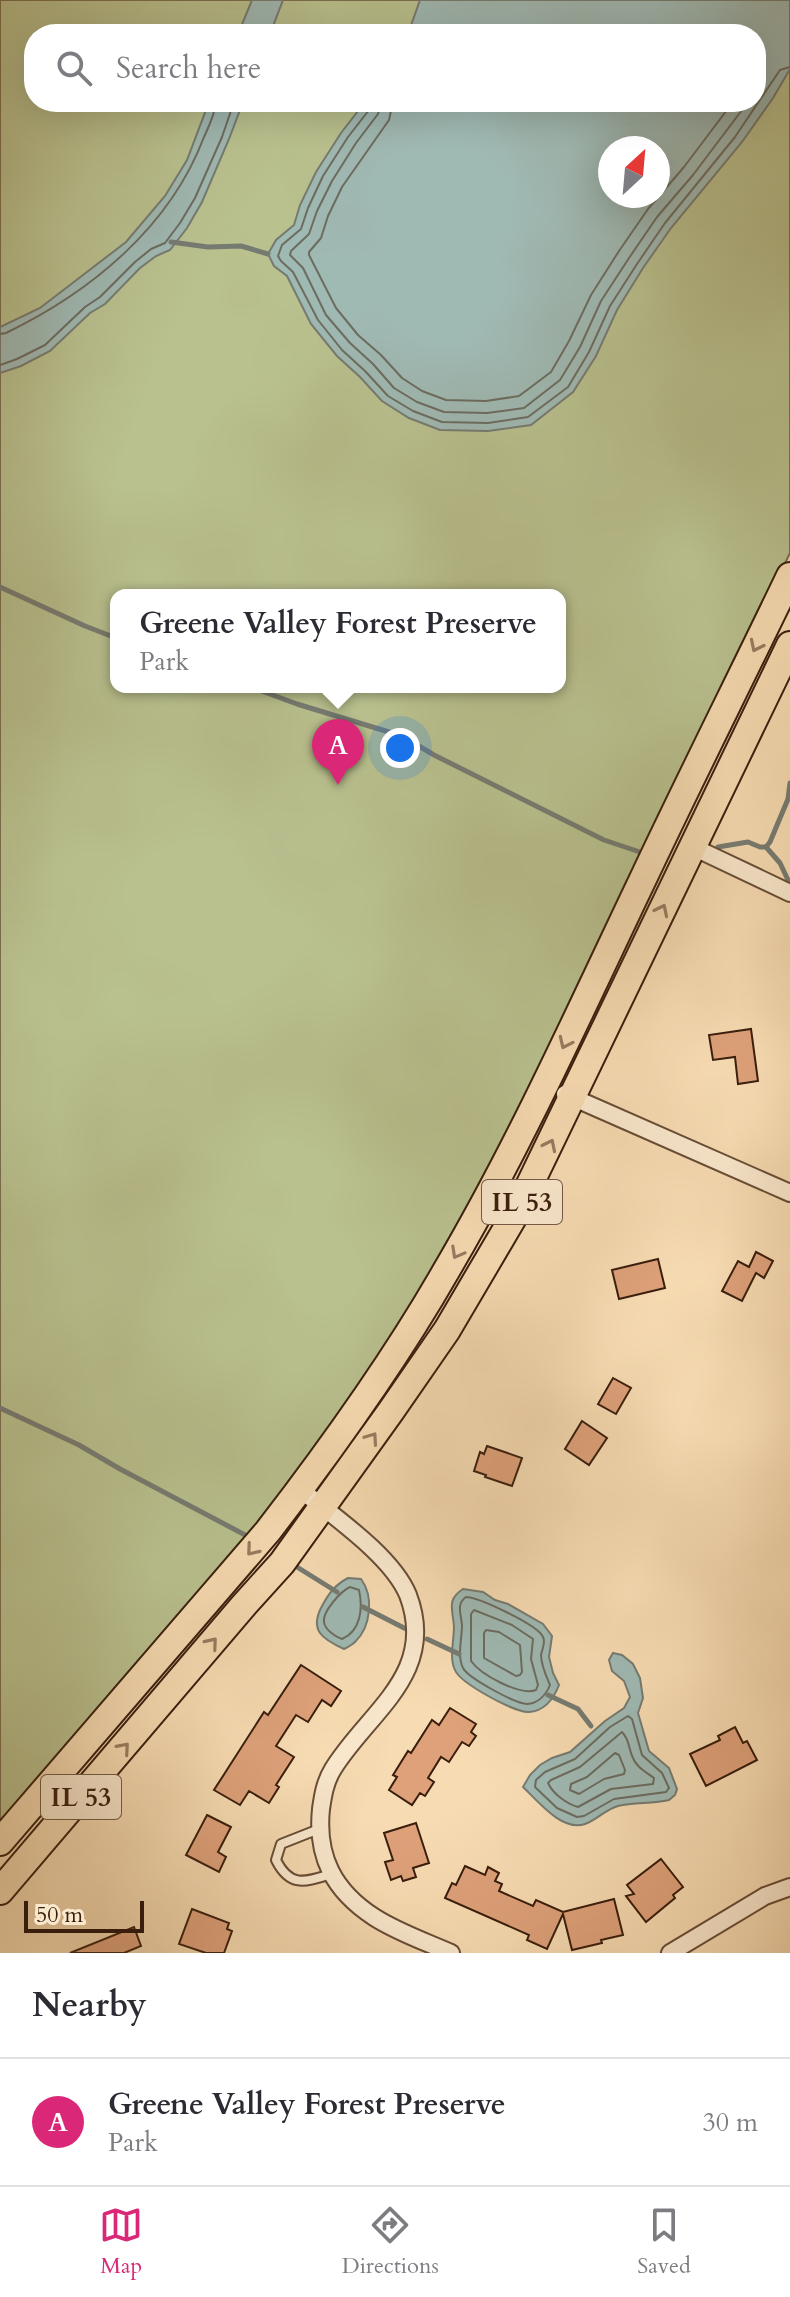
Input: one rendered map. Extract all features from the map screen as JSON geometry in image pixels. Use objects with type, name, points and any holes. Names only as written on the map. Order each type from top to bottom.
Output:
[{"type":"main road","name":"IL 53","points":[[0,1842],[268,1531],[395,1353],[445,1273],[509,1159],[546,1085],[790,576]]},
{"type":"main road","name":"IL 53","points":[[0,1891],[282,1563],[447,1330],[517,1211],[790,645]]},
{"type":"street","points":[[693,847],[790,893]]},
{"type":"street","points":[[546,1085],[790,1193]]},
{"type":"street","points":[[300,1489],[375,1552],[402,1584],[414,1619],[410,1663],[392,1697],[331,1772],[323,1794],[319,1829],[321,1848],[331,1874],[356,1904],[377,1919],[451,1953]]},
{"type":"street","points":[[670,1953],[765,1896],[790,1887]]},
{"type":"lane","points":[[319,1829],[281,1844],[276,1860],[282,1872],[292,1880],[311,1880],[331,1874]]},
{"type":"green space","points":[[0,0],[790,0],[790,553],[508,1132],[385,1353],[263,1522],[0,1824]]},
{"type":"water","points":[[252,0],[283,0],[274,24],[242,24]]},
{"type":"water","points":[[420,0],[790,0],[790,69],[766,108],[766,24],[412,24]]},
{"type":"water","points":[[205,112],[239,112],[202,202],[170,250],[140,268],[105,304],[90,313],[50,351],[0,373],[0,327],[40,308],[126,242],[165,196],[187,160]]},
{"type":"water","points":[[357,112],[763,112],[643,268],[573,392],[531,425],[488,431],[440,430],[409,418],[382,401],[337,356],[311,324],[287,276],[274,266],[268,254],[276,240],[294,225],[316,172]]},
{"type":"water","points":[[348,1578],[361,1579],[368,1594],[369,1611],[360,1636],[344,1649],[320,1633],[317,1621],[330,1593]]},
{"type":"water","points":[[463,1589],[483,1592],[508,1604],[543,1624],[552,1636],[549,1657],[559,1685],[552,1699],[544,1706],[529,1712],[512,1708],[459,1676],[452,1660],[452,1601]]},
{"type":"water","points":[[613,1653],[622,1655],[633,1664],[640,1678],[643,1698],[638,1713],[649,1751],[669,1768],[677,1789],[669,1800],[618,1806],[585,1824],[568,1824],[551,1814],[523,1787],[540,1765],[570,1752],[624,1708],[630,1697],[624,1681],[612,1671],[609,1660]]},
{"type":"building","points":[[751,1029],[758,1081],[738,1084],[735,1057],[713,1060],[709,1035]]},
{"type":"building","points":[[756,1252],[773,1261],[764,1278],[756,1273],[742,1301],[722,1291],[738,1261],[749,1267]]},
{"type":"building","points":[[658,1259],[665,1288],[619,1299],[612,1270]]},
{"type":"building","points":[[613,1378],[631,1388],[616,1414],[598,1404]]},
{"type":"building","points":[[582,1421],[607,1438],[589,1465],[565,1449]]},
{"type":"building","points":[[487,1446],[522,1458],[512,1486],[474,1471],[480,1452],[484,1454]]},
{"type":"building","points":[[301,1665],[341,1691],[331,1706],[322,1700],[308,1722],[296,1715],[276,1746],[294,1757],[276,1785],[279,1787],[269,1803],[249,1791],[240,1805],[214,1790],[264,1712],[268,1715]]},
{"type":"building","points":[[450,1708],[476,1724],[471,1732],[476,1736],[469,1746],[462,1742],[449,1762],[441,1757],[428,1778],[434,1782],[425,1796],[420,1793],[412,1805],[389,1790],[397,1777],[393,1775],[432,1720],[439,1725]]},
{"type":"building","points":[[735,1727],[757,1760],[706,1786],[690,1754],[720,1740],[718,1736]]},
{"type":"building","points":[[207,1815],[231,1827],[218,1852],[226,1857],[219,1872],[186,1855]]},
{"type":"building","points":[[416,1823],[429,1863],[413,1868],[416,1877],[403,1881],[401,1876],[391,1880],[385,1862],[393,1860],[384,1833]]},
{"type":"building","points":[[661,1859],[683,1887],[673,1895],[675,1898],[646,1922],[626,1896],[634,1894],[627,1885]]},
{"type":"building","points":[[465,1866],[485,1875],[488,1867],[499,1873],[495,1881],[502,1884],[499,1891],[533,1906],[536,1900],[563,1912],[614,1899],[623,1935],[572,1950],[563,1914],[547,1949],[527,1940],[529,1935],[445,1898],[452,1883],[456,1885]]},
{"type":"building","points":[[192,1909],[229,1923],[227,1929],[232,1931],[224,1953],[206,1953],[179,1944]]},
{"type":"building","points":[[134,1927],[141,1946],[124,1953],[70,1953]]},
{"type":"waterway","points":[[171,242],[208,247],[241,246],[268,254]]},
{"type":"waterway","points":[[0,587],[110,636]]},
{"type":"waterway","points":[[267,693],[402,736],[604,840],[646,854]]},
{"type":"waterway","points":[[766,847],[788,799],[790,783]]},
{"type":"waterway","points":[[718,847],[748,842],[766,847],[780,863],[788,880]]},
{"type":"waterway","points":[[0,1408],[79,1445],[249,1537]]},
{"type":"waterway","points":[[297,1567],[337,1592]]},
{"type":"waterway","points":[[363,1607],[408,1630]]},
{"type":"waterway","points":[[427,1639],[459,1654]]},
{"type":"waterway","points":[[548,1695],[578,1709],[591,1726]]},
{"type":"place","name":"Greene Valley Forest Preserve","points":[[338,785]]}]
